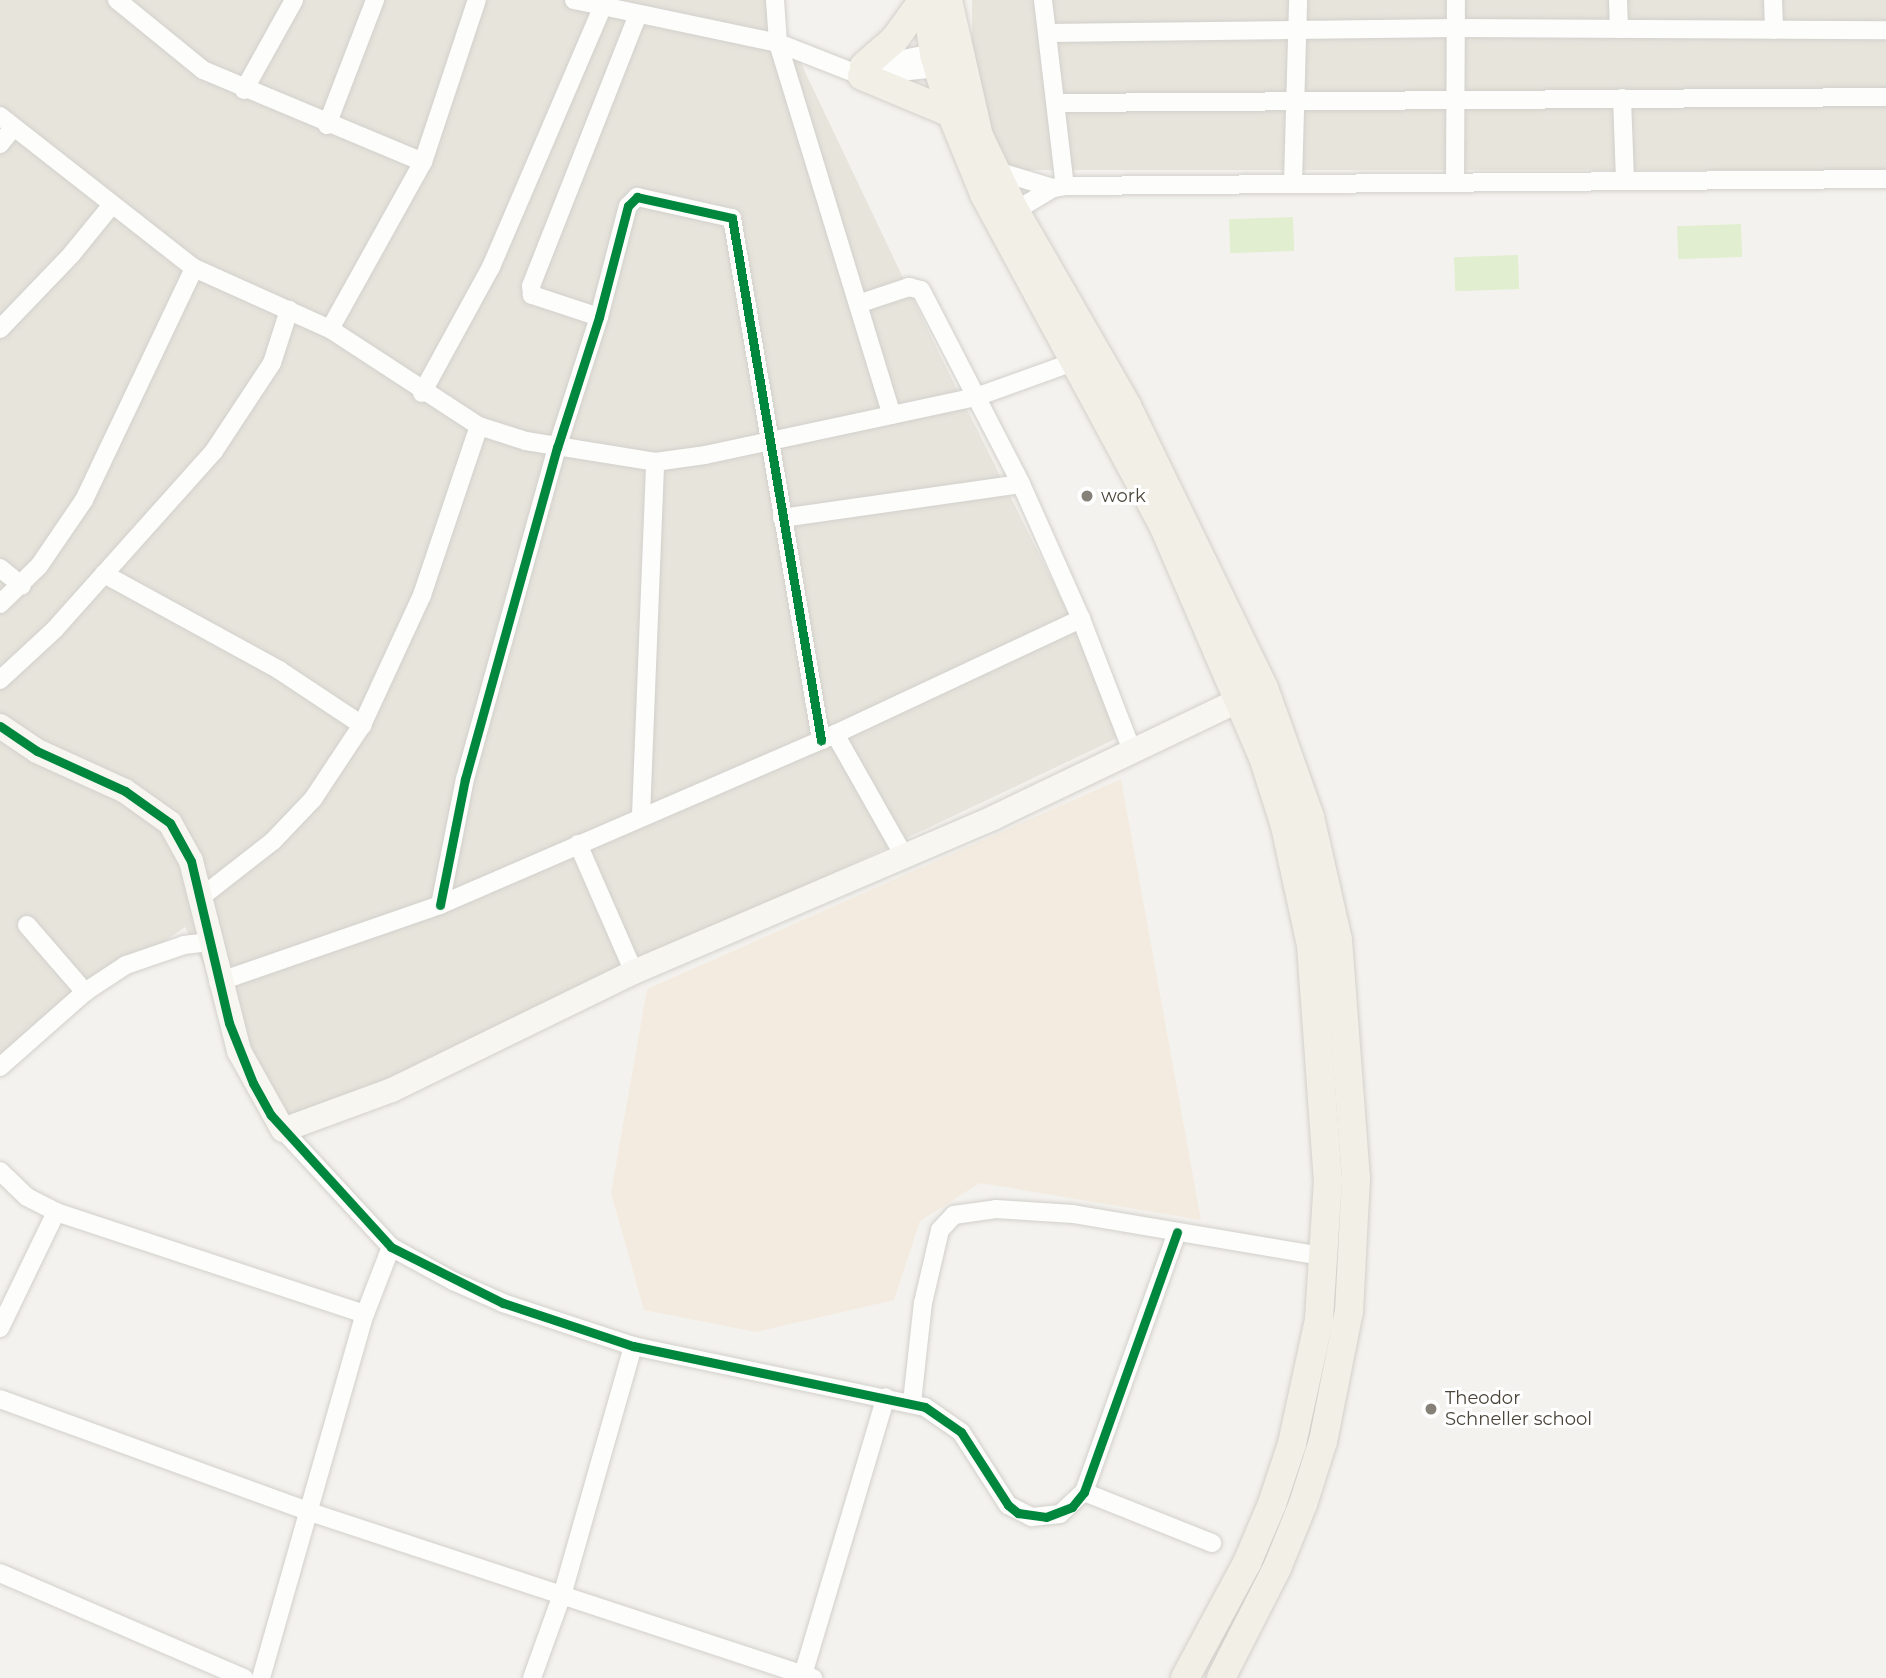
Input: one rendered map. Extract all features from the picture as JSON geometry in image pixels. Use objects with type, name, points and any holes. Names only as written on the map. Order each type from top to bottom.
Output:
[{"type":"main road","points":[[925,0],[979,136],[1015,211],[1127,406],[1252,694],[1310,817],[1338,940],[1356,1178],[1349,1311],[1323,1441],[1303,1504],[1277,1568],[1221,1678]]},
{"type":"main road","points":[[925,0],[895,39],[859,71],[951,113]]},
{"type":"main road","points":[[948,0],[947,59],[951,113],[989,204],[1076,361],[1252,694],[1311,945],[1328,1180],[1326,1257],[1308,1382],[1280,1480],[1247,1563],[1185,1678]]},
{"type":"main road","points":[[1311,945],[1338,940]]},
{"type":"street","points":[[117,0],[192,62],[244,90],[423,162]]},
{"type":"street","points":[[244,90],[294,0]]},
{"type":"street","points":[[327,125],[375,0]]},
{"type":"street","points":[[330,330],[423,162],[477,0]]},
{"type":"street","points":[[574,0],[631,9],[779,43],[859,71],[947,59]]},
{"type":"street","points":[[775,0],[779,43],[892,415]]},
{"type":"street","points":[[1043,0],[1056,103],[1059,187]]},
{"type":"street","points":[[1293,183],[1298,0]]},
{"type":"street","points":[[1455,181],[1456,0]]},
{"type":"street","points":[[1618,0],[1619,29]]},
{"type":"street","points":[[1773,0],[1773,30]]},
{"type":"street","points":[[422,393],[491,267],[603,6]]},
{"type":"street","points":[[599,317],[532,295],[531,286],[631,9]]},
{"type":"street","points":[[1048,33],[1457,28],[1886,30]]},
{"type":"street","points":[[1056,103],[1886,97]]},
{"type":"street","points":[[1622,98],[1625,180]]},
{"type":"street","points":[[0,144],[6,122],[194,268],[330,330],[422,393],[479,426],[556,447],[655,462],[770,442],[976,397],[1076,361]]},
{"type":"street","points":[[997,171],[1059,187],[1455,181],[1886,179]]},
{"type":"street","points":[[1015,211],[1059,187]]},
{"type":"street","points":[[439,905],[465,779],[556,447],[599,317],[633,199],[728,214],[782,518],[828,737],[904,856]]},
{"type":"street","points":[[0,329],[71,255],[111,206]]},
{"type":"street","points":[[0,604],[22,586],[84,500],[194,268]]},
{"type":"street","points":[[860,303],[918,288],[1021,484],[1081,619],[1133,753]]},
{"type":"street","points":[[0,680],[104,574],[231,429],[272,363],[289,310]]},
{"type":"street","points":[[200,898],[273,841],[313,799],[362,725],[422,594],[479,426]]},
{"type":"street","points":[[641,815],[655,462]]},
{"type":"street","points":[[782,518],[1021,484]]},
{"type":"street","points":[[0,569],[22,586]]},
{"type":"street","points":[[104,574],[269,664],[362,725]]},
{"type":"street","points":[[218,982],[439,905],[641,815],[828,737],[1081,619]]},
{"type":"street","points":[[283,1130],[392,1090],[634,972],[904,856],[1133,753],[1252,694]]},
{"type":"street","points":[[0,726],[37,751],[157,810],[186,848],[218,982],[253,1083],[283,1130],[391,1247],[503,1303],[633,1346],[912,1402],[938,1414],[961,1432],[999,1495],[1018,1513],[1046,1517],[1060,1514],[1084,1492],[1177,1232]]},
{"type":"street","points":[[579,844],[634,972]]},
{"type":"street","points":[[27,925],[85,992]]},
{"type":"street","points":[[0,1067],[85,992],[126,965],[184,945],[209,942]]},
{"type":"street","points":[[0,1171],[27,1197],[56,1212],[365,1314]]},
{"type":"street","points":[[912,1402],[923,1303],[940,1230],[954,1215],[1041,1210],[1326,1257]]},
{"type":"street","points":[[0,1328],[56,1212]]},
{"type":"street","points":[[261,1678],[365,1314],[391,1247]]},
{"type":"street","points":[[531,1678],[563,1592],[633,1346]]},
{"type":"street","points":[[0,1399],[307,1511],[563,1592],[806,1677],[886,1397]]},
{"type":"street","points":[[1084,1492],[1212,1542]]},
{"type":"street","points":[[0,1573],[244,1678]]},
{"type":"shaded area","points":[[0,0],[775,0],[777,13],[938,351],[1128,733],[287,1132],[185,927],[0,1058]]},
{"type":"shaded area","points":[[972,0],[1886,0],[1886,170],[972,170]]},
{"type":"shaded area","points":[[1121,779],[1201,1220],[980,1183],[920,1221],[894,1300],[756,1332],[644,1310],[611,1193],[647,989]]},
{"type":"green space","points":[[1293,217],[1294,251],[1230,253],[1229,219]]},
{"type":"green space","points":[[1741,224],[1742,257],[1678,259],[1677,226]]},
{"type":"green space","points":[[1518,255],[1519,289],[1455,291],[1454,257]]},
{"type":"cycle path","points":[[440,905],[465,779],[557,448],[599,317],[628,206],[637,197],[732,218],[821,740]]},
{"type":"cycle path","points":[[0,726],[37,751],[125,791],[170,823],[191,861],[229,1023],[253,1083],[271,1115],[391,1247],[503,1303],[633,1346],[925,1407],[961,1432],[1008,1505],[1018,1513],[1046,1517],[1072,1507],[1084,1492],[1177,1232]]},
{"type":"place","name":"work","points":[[1087,496]]},
{"type":"place","name":"Theodor Schneller school","points":[[1431,1409]]}]
